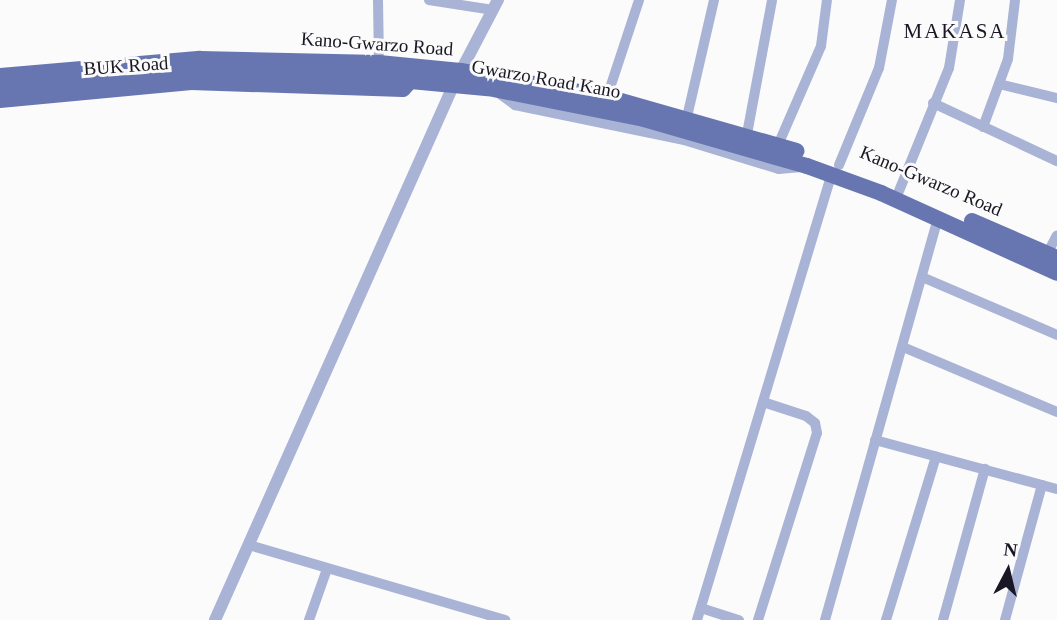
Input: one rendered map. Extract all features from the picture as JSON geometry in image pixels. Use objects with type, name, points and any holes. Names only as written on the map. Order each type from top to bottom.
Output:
[{"type":"main road","name":"Kano-Gwarzo Road","points":[[0,76],[200,59],[379,63],[457,77],[607,97],[687,117],[778,145],[836,170],[899,191],[1052,256]]},
{"type":"main road","name":"Gwarzo Road Kano","points":[[0,88],[253,76],[412,79],[457,77],[488,88],[644,119],[807,166],[836,170],[1057,272]]},
{"type":"main road","name":"BUK Road","points":[[0,100],[104,82]]},
{"type":"street","points":[[378,0],[379,63]]},
{"type":"street","points":[[215,620],[457,77],[496,5],[429,0]]},
{"type":"street","points":[[607,97],[639,0]]},
{"type":"street","points":[[687,117],[714,0]]},
{"type":"street","points":[[747,134],[772,0]]},
{"type":"street","points":[[778,145],[821,46],[827,0]]},
{"type":"street","points":[[697,620],[836,170],[878,68],[892,0]]},
{"type":"street","points":[[899,191],[956,46],[960,0]]},
{"type":"street","points":[[983,127],[1008,60],[1015,0]]},
{"type":"street","points":[[999,84],[1057,98]]},
{"type":"street","points":[[933,103],[1057,162]]},
{"type":"street","points":[[825,620],[938,218]]},
{"type":"street","points":[[1052,256],[1057,235]]},
{"type":"street","points":[[922,277],[1057,335]]},
{"type":"street","points":[[903,347],[1057,412]]},
{"type":"street","points":[[758,620],[817,433],[815,423],[806,416],[764,402]]},
{"type":"street","points":[[875,440],[1057,489]]},
{"type":"street","points":[[886,620],[936,456]]},
{"type":"street","points":[[943,620],[985,470]]},
{"type":"street","points":[[1005,620],[1042,485]]},
{"type":"street","points":[[248,545],[505,620]]},
{"type":"street","points":[[309,620],[327,569]]},
{"type":"street","points":[[701,608],[739,620]]},
{"type":"district","name":"MAKASA","points":[[955,31]]}]
